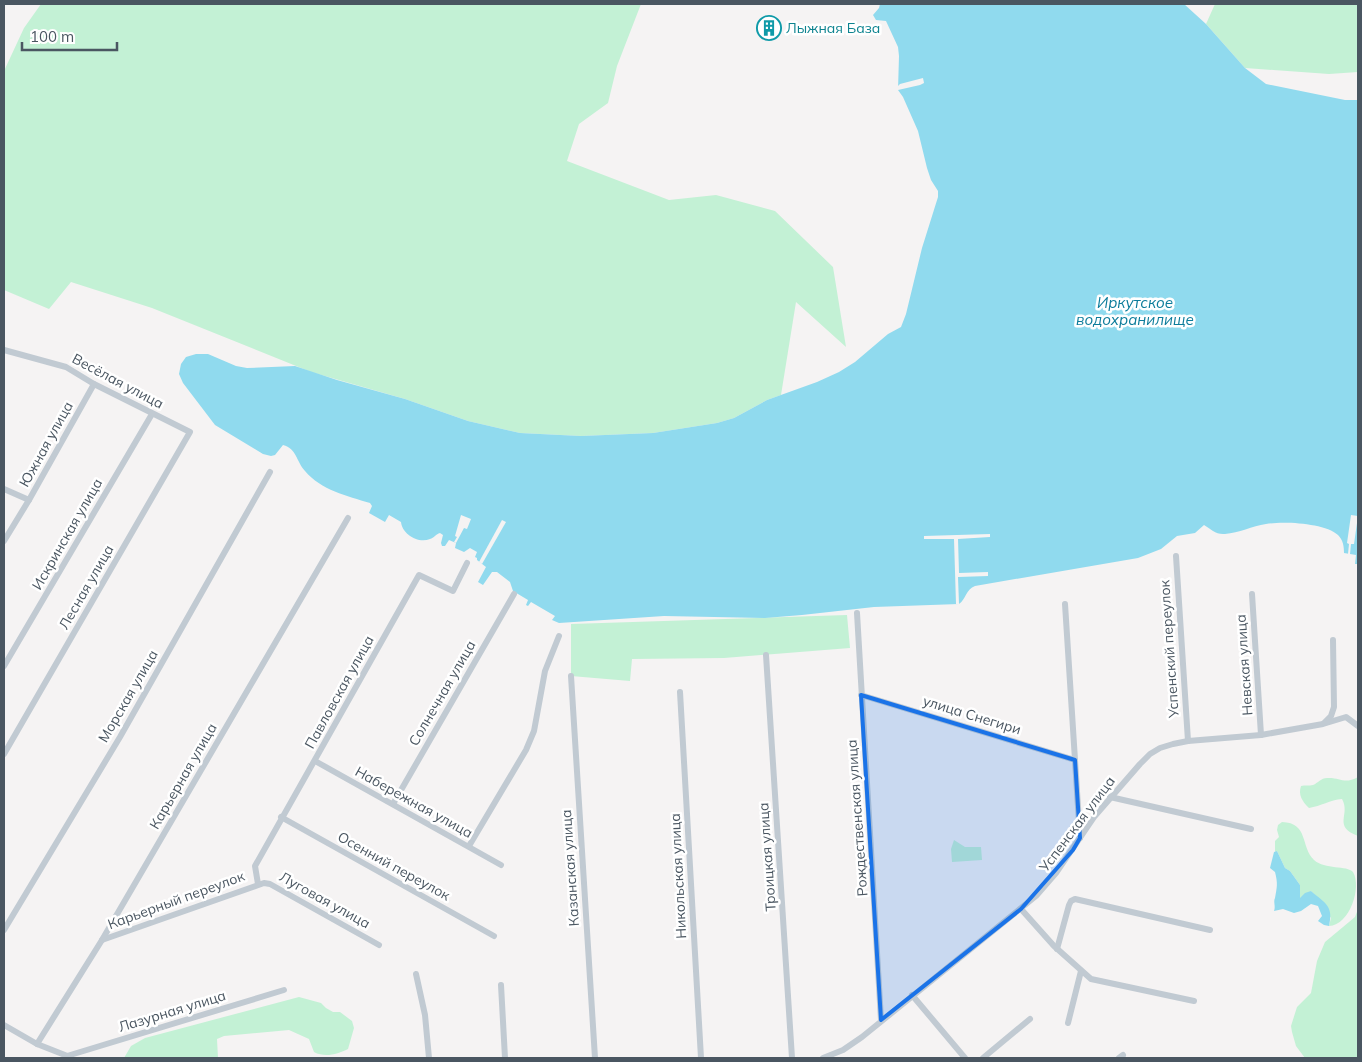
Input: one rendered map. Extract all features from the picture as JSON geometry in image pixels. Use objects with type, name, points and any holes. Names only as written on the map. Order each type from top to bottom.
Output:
[{"type":"street","name":"Весёлая улица","points":[[4,350],[66,367],[94,384],[190,432]]},
{"type":"street","name":"Южная улица","points":[[4,541],[94,384]]},
{"type":"street","name":"Искринская улица","points":[[4,666],[152,414]]},
{"type":"street","name":"Лесная улица","points":[[4,754],[190,432]]},
{"type":"street","name":"Морская улица","points":[[4,930],[120,736],[270,472]]},
{"type":"street","points":[[4,488],[29,500]]},
{"type":"street","name":"Карьерная улица","points":[[37,1044],[102,940],[348,518]]},
{"type":"street","name":"Успенский переулок","points":[[1176,556],[1188,741]]},
{"type":"street","name":"Павловская улица","points":[[258,884],[255,866],[419,575],[454,591],[467,563]]},
{"type":"street","name":"Солнечная улица","points":[[393,804],[514,594]]},
{"type":"street","name":"Невская улица","points":[[1252,594],[1260,735]]},
{"type":"street","points":[[1065,604],[1080,838]]},
{"type":"street","name":"Рождественская улица","points":[[856,613],[881,1020]]},
{"type":"street","points":[[469,846],[526,750],[534,731],[545,671],[559,636]]},
{"type":"street","points":[[1323,724],[1331,716],[1334,707],[1332,640]]},
{"type":"street","name":"Троицкая улица","points":[[766,655],[792,1058]]},
{"type":"street","name":"Казанская улица","points":[[571,676],[595,1058]]},
{"type":"street","name":"Никольская улица","points":[[680,692],[701,1058]]},
{"type":"street","name":"улица Снегири","points":[[861,695],[1075,760]]},
{"type":"street","name":"Успенская улица","points":[[823,1058],[843,1050],[862,1038],[881,1020],[1021,909],[1056,873],[1094,817],[1150,754],[1172,744],[1260,735],[1323,724],[1346,717],[1358,726]]},
{"type":"street","name":"Набережная улица","points":[[315,761],[501,865]]},
{"type":"street","points":[[1110,797],[1251,829]]},
{"type":"street","name":"Осенний переулок","points":[[281,817],[494,936]]},
{"type":"street","name":"Карьерный переулок","points":[[102,940],[258,884]]},
{"type":"street","name":"Луговая улица","points":[[258,884],[270,884],[380,945]]},
{"type":"street","points":[[1057,949],[1068,905],[1075,899],[1210,930]]},
{"type":"street","points":[[1021,909],[1057,949],[1091,979],[1194,1001]]},
{"type":"street","points":[[1068,1024],[1080,971]]},
{"type":"street","points":[[416,974],[425,1015],[429,1058]]},
{"type":"street","points":[[501,985],[505,1058]]},
{"type":"street","name":"Лазурная улица","points":[[70,1057],[284,990]]},
{"type":"street","points":[[912,995],[965,1058]]},
{"type":"street","points":[[983,1058],[1030,1019]]},
{"type":"street","points":[[4,1025],[37,1044],[70,1057]]},
{"type":"highlighted area","points":[[861,695],[1075,760],[1080,838],[1073,850],[1021,909],[881,1020]]},
{"type":"green space","points":[[41,4],[641,4],[617,66],[608,103],[579,124],[567,161],[669,200],[716,195],[775,211],[833,267],[846,347],[796,302],[781,395],[767,400],[734,418],[717,423],[653,433],[581,436],[520,433],[468,421],[405,399],[311,372],[152,308],[71,282],[49,309],[4,290],[4,71],[24,28]]},
{"type":"green space","points":[[1215,4],[1358,4],[1358,72],[1329,74],[1245,68],[1206,24]]},
{"type":"green space","points":[[847,615],[850,648],[724,658],[632,659],[630,681],[571,676],[571,624]]},
{"type":"green space","points":[[1358,777],[1358,836],[1350,832],[1344,824],[1345,810],[1342,799],[1309,808],[1301,798],[1301,786],[1313,785],[1325,778],[1345,781]]},
{"type":"green space","points":[[1282,822],[1291,823],[1296,826],[1303,836],[1314,860],[1324,865],[1353,872],[1356,887],[1355,895],[1348,912],[1336,924],[1329,926],[1331,918],[1311,891],[1300,899],[1300,885],[1290,871],[1285,868],[1277,851],[1275,852],[1275,841],[1279,837],[1278,825]]},
{"type":"green space","points":[[954,840],[965,847],[981,847],[982,860],[952,862],[951,849]]},
{"type":"green space","points":[[1358,909],[1358,1058],[1305,1058],[1296,1046],[1291,1026],[1297,1007],[1311,993],[1317,961],[1325,942],[1355,917]]},
{"type":"green space","points":[[299,997],[321,1003],[326,1008],[333,1012],[340,1012],[352,1021],[354,1028],[348,1049],[331,1055],[318,1054],[314,1052],[309,1039],[289,1030],[224,1036],[217,1039],[218,1058],[124,1058],[131,1046],[145,1038]]},
{"type":"water","name":"Иркутское водохранилище","points":[[880,4],[1184,4],[1206,24],[1245,68],[1266,84],[1345,100],[1358,100],[1358,564],[1355,564],[1356,555],[1344,553],[1343,543],[1338,535],[1314,525],[1273,523],[1222,534],[1216,533],[1204,525],[1195,533],[1177,536],[1161,549],[1138,558],[975,586],[970,589],[959,604],[874,607],[765,618],[664,616],[559,623],[552,620],[555,616],[531,602],[528,606],[526,605],[528,600],[513,591],[510,582],[497,572],[492,572],[483,585],[478,582],[486,567],[475,557],[477,552],[470,548],[464,552],[455,548],[456,543],[449,540],[445,546],[442,546],[443,535],[440,533],[425,540],[411,537],[404,530],[401,522],[389,515],[385,522],[369,513],[372,506],[370,503],[335,492],[311,478],[302,467],[294,452],[288,447],[283,445],[275,455],[263,454],[215,425],[183,383],[179,374],[181,364],[186,357],[196,354],[208,354],[236,366],[247,368],[295,366],[405,399],[468,421],[520,433],[581,436],[653,433],[717,423],[734,418],[767,400],[839,372],[855,362],[888,334],[901,327],[938,197],[938,191],[931,180],[927,168],[918,131],[898,90],[898,47],[886,21],[876,20],[873,15]]},
{"type":"water","points":[[1277,851],[1285,868],[1290,871],[1300,885],[1300,898],[1305,893],[1311,891],[1327,906],[1330,914],[1329,926],[1318,921],[1322,916],[1318,906],[1311,904],[1301,911],[1294,913],[1283,909],[1274,911],[1277,883],[1275,872],[1270,868],[1274,852]]},
{"type":"pier","points":[[923,78],[924,83],[920,85],[898,90],[897,87],[900,84]]},
{"type":"pier","points":[[461,515],[471,519],[467,529],[464,528],[456,543],[454,542],[457,537],[455,536]]},
{"type":"pier","points":[[1351,515],[1358,516],[1354,544],[1351,544],[1350,554],[1348,554],[1349,544],[1347,543]]},
{"type":"pier","points":[[502,520],[506,522],[482,564],[479,562]]},
{"type":"pier","points":[[990,534],[990,537],[958,539],[959,573],[988,572],[988,576],[958,577],[959,604],[956,604],[954,539],[924,539],[924,536]]},
{"type":"place","name":"Лыжная База","points":[[769,28]]}]
